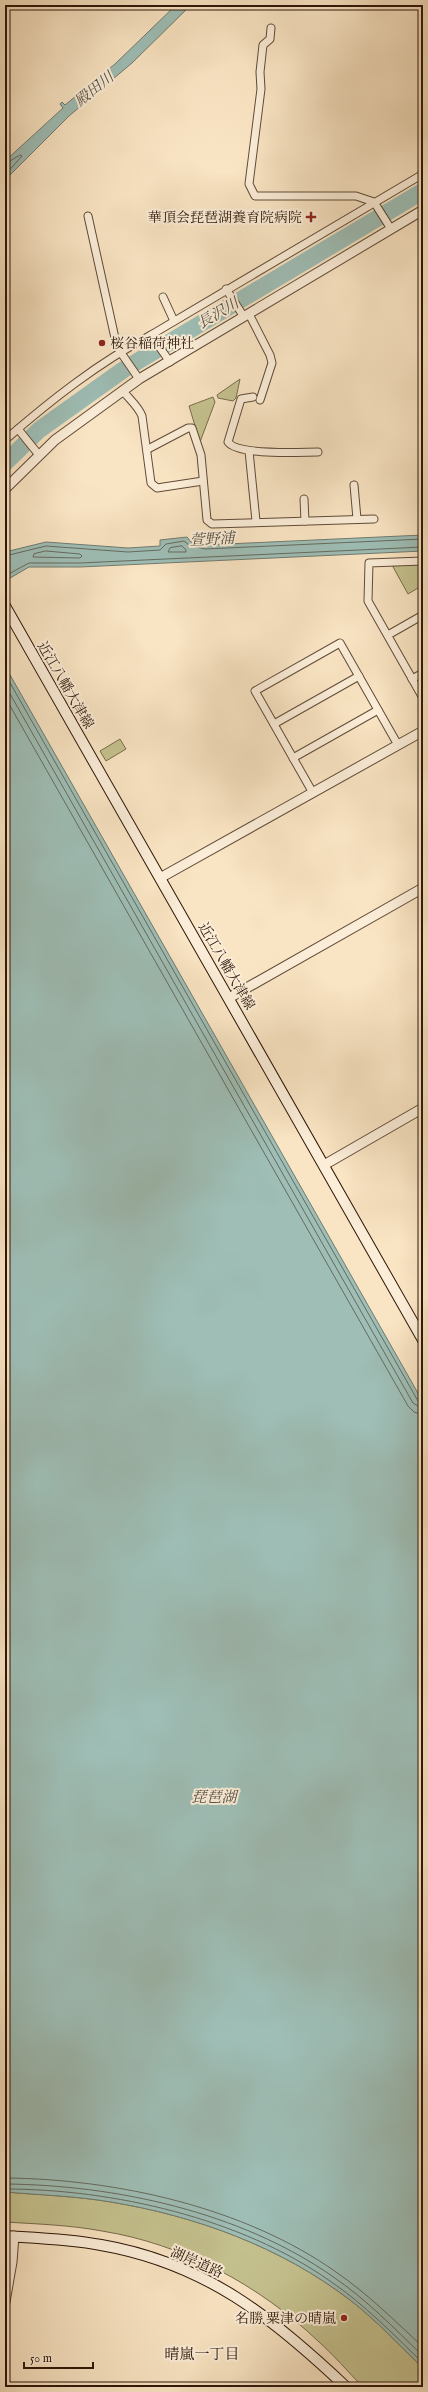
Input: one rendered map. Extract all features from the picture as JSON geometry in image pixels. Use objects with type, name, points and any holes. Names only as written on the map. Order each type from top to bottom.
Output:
[{"type":"main road","name":"近江八幡大津線","points":[[5,606],[324,1165],[420,1329],[423,1340]]},
{"type":"main road","name":"湖岸道路","points":[[10,2236],[102,2245],[165,2262],[200,2276],[243,2300],[288,2333],[346,2387]]},
{"type":"street","points":[[272,28],[270,39],[263,45],[260,72],[261,88],[249,184],[251,191],[255,196],[356,196],[375,203],[390,227]]},
{"type":"street","points":[[5,440],[19,430],[50,402],[121,354],[153,337],[174,321],[423,174]]},
{"type":"street","points":[[5,489],[37,452],[78,421],[124,391],[138,377],[245,315],[390,227],[423,210]]},
{"type":"street","points":[[88,216],[117,347],[138,377]]},
{"type":"street","points":[[227,291],[245,315],[270,355],[272,363],[257,398],[241,399],[228,442],[231,446],[248,451],[318,452]]},
{"type":"street","points":[[163,297],[174,321]]},
{"type":"street","points":[[153,337],[168,360]]},
{"type":"street","points":[[124,391],[131,403],[139,408],[142,416],[148,449],[151,483],[157,488],[203,481]]},
{"type":"street","points":[[148,449],[188,428],[192,428],[201,455],[207,520],[212,524],[256,521],[374,519]]},
{"type":"street","points":[[19,430],[37,452]]},
{"type":"street","points":[[248,451],[256,521]]},
{"type":"street","points":[[354,485],[357,520]]},
{"type":"street","points":[[304,499],[305,521]]},
{"type":"street","points":[[423,561],[369,563],[368,600],[423,698]]},
{"type":"street","points":[[388,635],[423,615]]},
{"type":"street","points":[[313,793],[255,691],[307,661],[340,643],[398,745]]},
{"type":"street","points":[[412,679],[423,673]]},
{"type":"street","points":[[274,724],[359,676]]},
{"type":"street","points":[[293,758],[378,710]]},
{"type":"street","points":[[160,878],[423,731]]},
{"type":"street","points":[[229,998],[423,888]]},
{"type":"street","points":[[324,1165],[423,1108]]},
{"type":"street","points":[[5,2302],[12,2262],[10,2236]]},
{"type":"shaded area","points":[[240,379],[236,398],[233,401],[218,398],[217,395]]},
{"type":"shaded area","points":[[213,397],[215,402],[200,442],[189,406]]},
{"type":"shaded area","points":[[420,564],[423,570],[423,585],[408,594],[392,565]]},
{"type":"shaded area","points":[[120,739],[126,749],[106,761],[100,751]]},
{"type":"shaded area","points":[[5,2192],[85,2198],[143,2208],[206,2225],[266,2249],[296,2264],[323,2281],[350,2300],[369,2316],[423,2368],[423,2387],[363,2387],[324,2346],[271,2302],[218,2270],[190,2257],[162,2246],[132,2237],[102,2231],[66,2226],[5,2222]]},
{"type":"water","name":"殿田川","points":[[176,5],[191,5],[132,63],[69,116],[5,180],[5,161],[63,108],[60,104],[62,102],[65,105],[115,64]]},
{"type":"water","points":[[423,535],[423,551],[80,567],[29,567],[5,581],[5,552],[46,542],[128,548],[160,546],[160,540],[187,537],[191,542],[205,545]]},
{"type":"water","name":"琵琶湖","points":[[5,666],[423,1402],[423,2368],[369,2316],[350,2300],[296,2264],[236,2236],[206,2225],[143,2208],[85,2198],[5,2192]]},
{"type":"waterway","name":"長沢川","points":[[5,463],[39,430],[123,370],[423,191]]},
{"type":"place","name":"華頂会琵琶湖養育院病院","points":[[311,217]]},
{"type":"place","name":"桜谷稲荷神社","points":[[102,343]]},
{"type":"place","name":"名勝 粟津の晴嵐","points":[[344,2318]]},
{"type":"district","name":"晴嵐一丁目","points":[[202,2354]]},
{"type":"water label","name":"萱野浦","points":[[212,539]]}]
